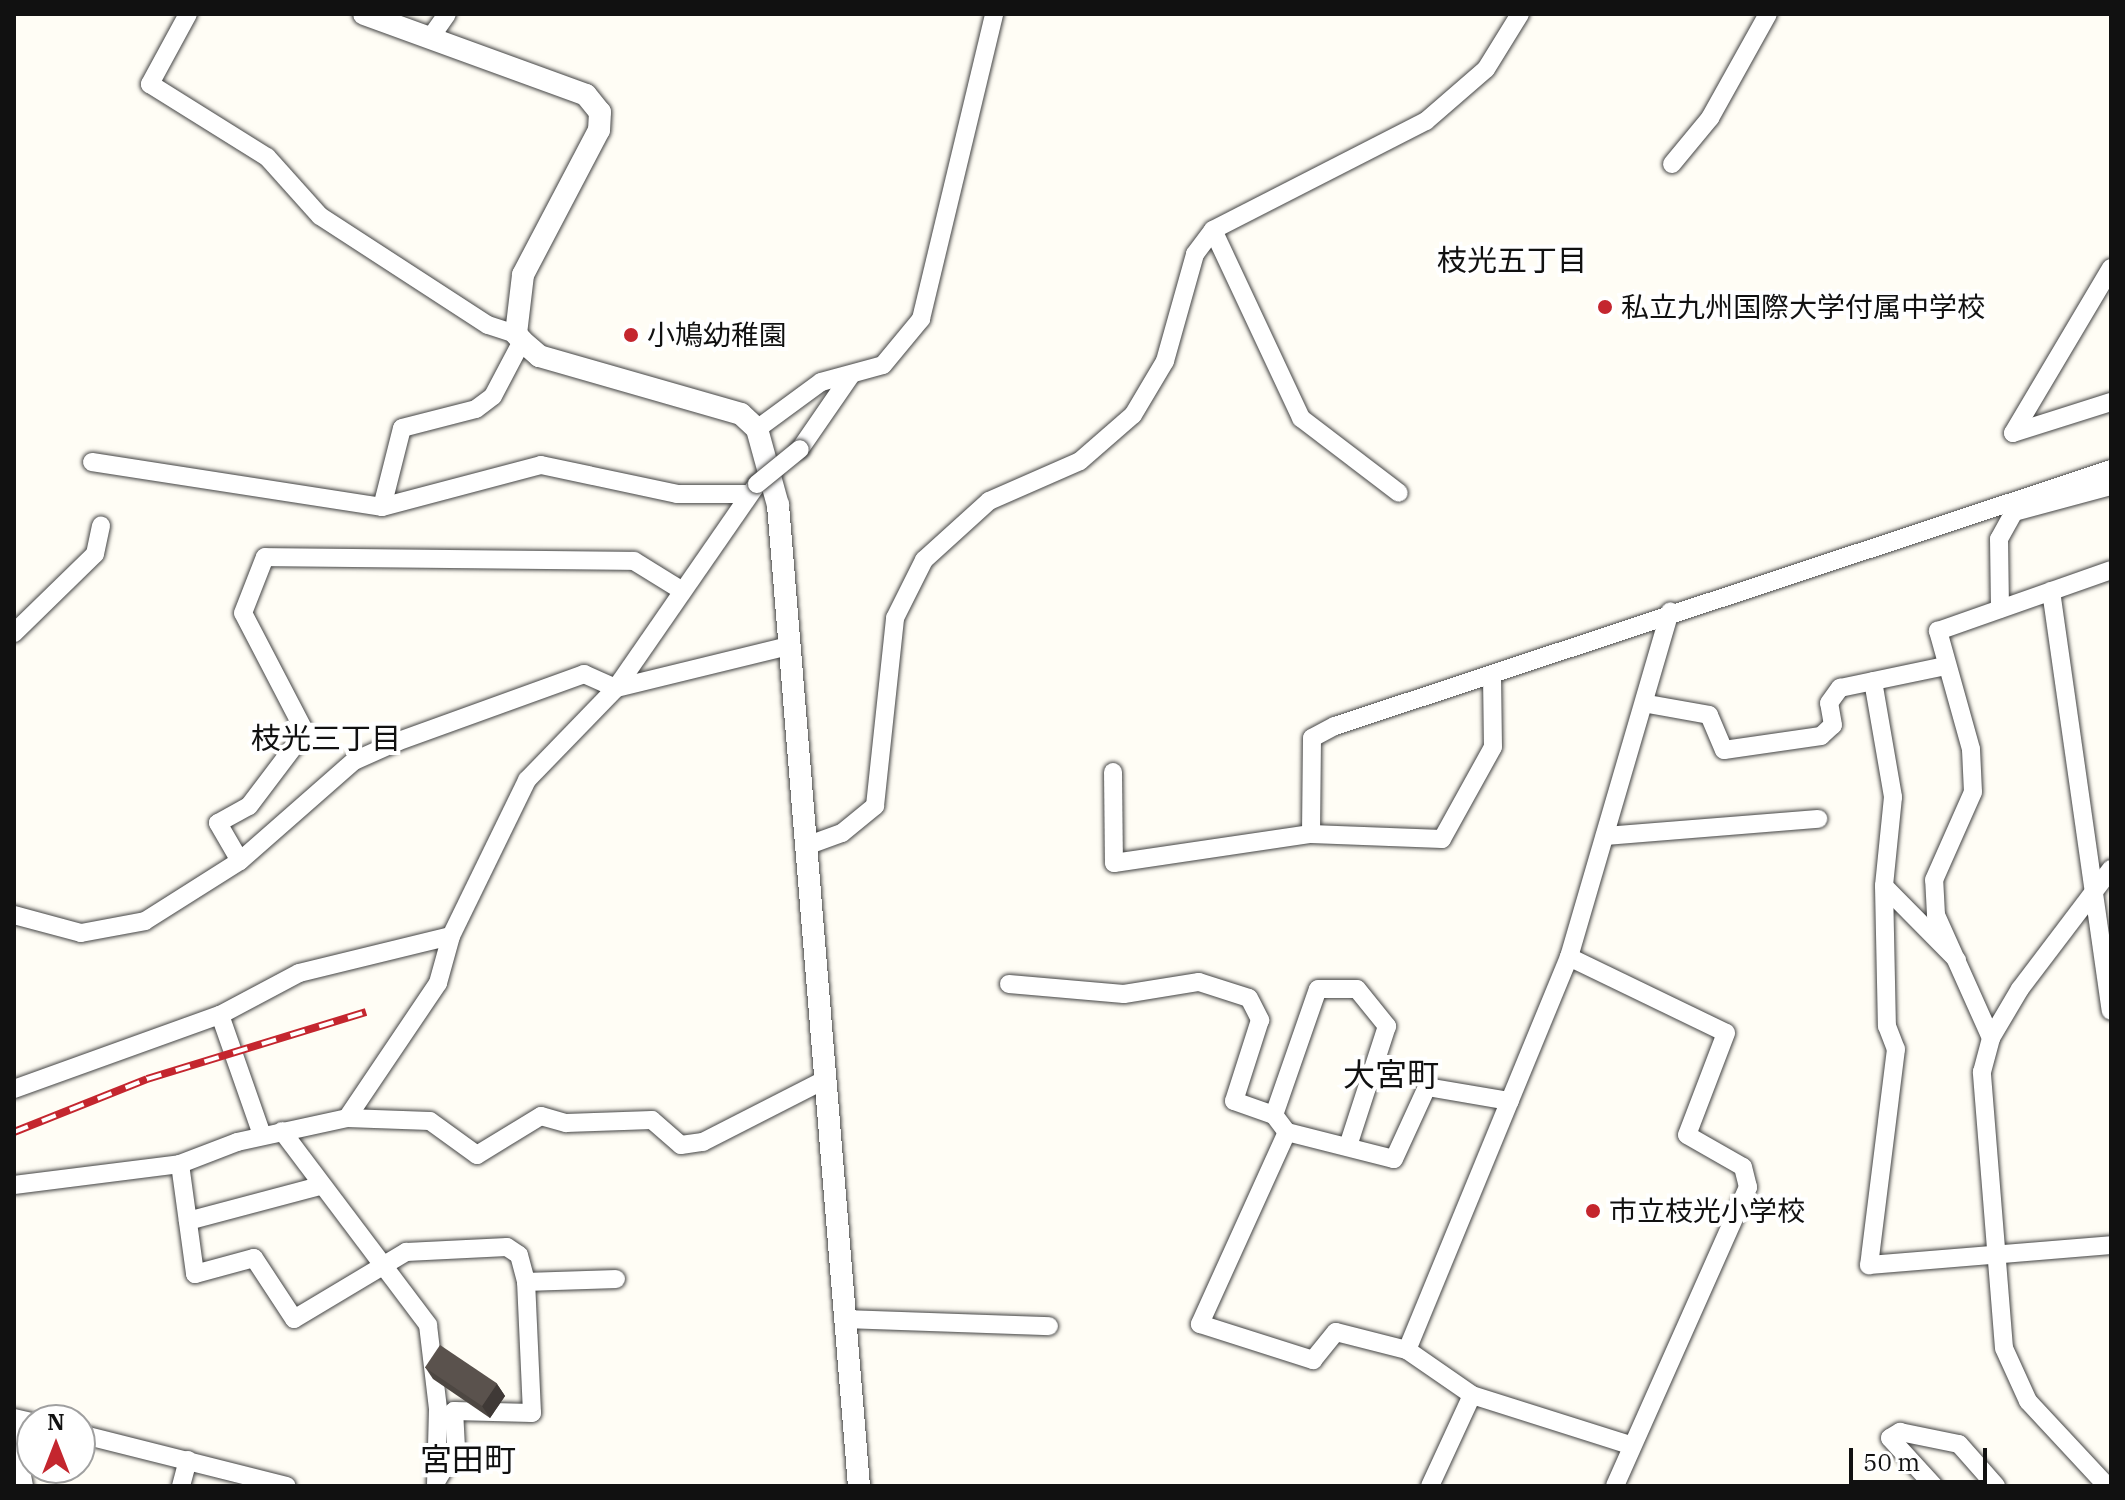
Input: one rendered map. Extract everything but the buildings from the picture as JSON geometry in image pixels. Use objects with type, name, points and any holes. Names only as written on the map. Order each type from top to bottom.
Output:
[{"type":"street","points":[[188,14],[150,84],[267,157],[320,216],[488,325],[519,338],[539,356],[741,414],[757,429],[778,505],[859,1486]]},
{"type":"street","points":[[364,14],[433,34],[586,95],[600,112],[599,130],[523,275],[519,338],[493,396],[476,409],[402,428],[382,507]]},
{"type":"street","points":[[433,34],[447,14]]},
{"type":"street","points":[[757,429],[821,382],[883,365],[921,319],[994,14]]},
{"type":"street","points":[[806,846],[842,833],[875,806],[895,618],[924,560],[989,501],[1080,461],[1133,415],[1165,361],[1195,254],[1213,230],[1426,121],[1486,69],[1512,38],[1520,14]]},
{"type":"street","points":[[1672,164],[1710,118],[1768,14]]},
{"type":"street","points":[[1213,230],[1301,418],[1399,493]]},
{"type":"street","points":[[2111,268],[2013,433],[2111,402]]},
{"type":"street","points":[[347,1118],[421,1015],[451,936],[527,780],[616,688],[751,489],[800,449],[851,375]]},
{"type":"street","points":[[92,462],[382,507],[541,465],[677,494],[751,489]]},
{"type":"street","points":[[1311,834],[1312,738],[1492,679],[1670,611],[2111,469]]},
{"type":"street","points":[[2000,609],[1999,539],[2014,512],[2111,486]]},
{"type":"street","points":[[14,633],[95,554],[101,526]]},
{"type":"street","points":[[240,861],[218,823],[249,806],[292,759],[305,732],[243,613],[265,557],[634,561],[681,590]]},
{"type":"street","points":[[1991,1038],[1936,915],[1934,880],[1973,792],[1971,749],[1945,666],[1938,631],[2111,570]]},
{"type":"street","points":[[2051,591],[2111,1011]]},
{"type":"street","points":[[1407,1350],[1569,957],[1648,704],[1670,611]]},
{"type":"street","points":[[14,915],[81,933],[145,921],[240,861],[365,756],[584,674],[616,688],[788,646]]},
{"type":"street","points":[[1648,704],[1709,715],[1724,750],[1821,736],[1833,725],[1829,703],[1840,688],[1945,666]]},
{"type":"street","points":[[1113,772],[1114,863],[1311,834],[1442,839],[1493,747],[1492,679]]},
{"type":"street","points":[[1873,681],[1893,797],[1884,886],[1887,1026],[1896,1049],[1869,1265],[1995,1258],[2111,1245]]},
{"type":"street","points":[[1605,836],[1818,819]]},
{"type":"street","points":[[2107,1486],[2087,1457],[2028,1401],[2004,1348],[1982,1072],[1991,1038],[2111,869]]},
{"type":"street","points":[[1884,886],[1957,960]]},
{"type":"street","points":[[14,1089],[220,1015],[299,973],[451,936]]},
{"type":"street","points":[[1569,957],[1726,1033],[1687,1135],[1743,1167],[1748,1187],[1630,1445],[1615,1486]]},
{"type":"street","points":[[1009,984],[1124,994],[1199,982],[1249,998],[1260,1020],[1234,1101],[1274,1115],[1287,1132],[1349,1143],[1394,1159],[1427,1087],[1510,1101]]},
{"type":"street","points":[[1274,1115],[1318,989],[1357,989],[1387,1026],[1349,1143]]},
{"type":"street","points":[[220,1015],[262,1135]]},
{"type":"street","points":[[14,1185],[180,1164],[262,1135],[347,1118],[430,1121],[477,1155],[541,1116],[566,1123],[652,1120],[681,1145],[730,1133],[824,1080]]},
{"type":"street","points":[[282,1131],[320,1186],[428,1325],[436,1483]]},
{"type":"street","points":[[1287,1132],[1200,1324],[1313,1360],[1336,1332],[1407,1350],[1472,1395],[1630,1445]]},
{"type":"street","points":[[180,1164],[195,1274],[254,1258],[294,1319],[385,1268],[406,1252],[507,1247],[519,1255],[526,1282],[532,1413],[454,1411],[456,1448],[436,1483]]},
{"type":"street","points":[[188,1221],[320,1186]]},
{"type":"street","points":[[526,1282],[616,1279]]},
{"type":"street","points":[[846,1319],[1049,1326]]},
{"type":"street","points":[[1430,1486],[1472,1395]]},
{"type":"street","points":[[1934,1486],[1890,1438],[1900,1432],[1959,1444],[1996,1486]]},
{"type":"street","points":[[14,1433],[24,1486]]},
{"type":"street","points":[[96,1438],[287,1486]]},
{"type":"street","points":[[181,1486],[188,1460]]},
{"type":"railway","points":[[14,1132],[147,1079],[366,1012]]},
{"type":"place","name":"私立九州国際大学付属中学校","points":[[1605,307]]},
{"type":"place","name":"小鳩幼稚園","points":[[631,335]]},
{"type":"place","name":"市立枝光小学校","points":[[1593,1211]]},
{"type":"district","name":"枝光五丁目","points":[[1512,260]]},
{"type":"district","name":"枝光三丁目","points":[[326,738]]},
{"type":"district","name":"大宮町","points":[[1391,1074]]},
{"type":"district","name":"宮田町","points":[[468,1459]]}]
